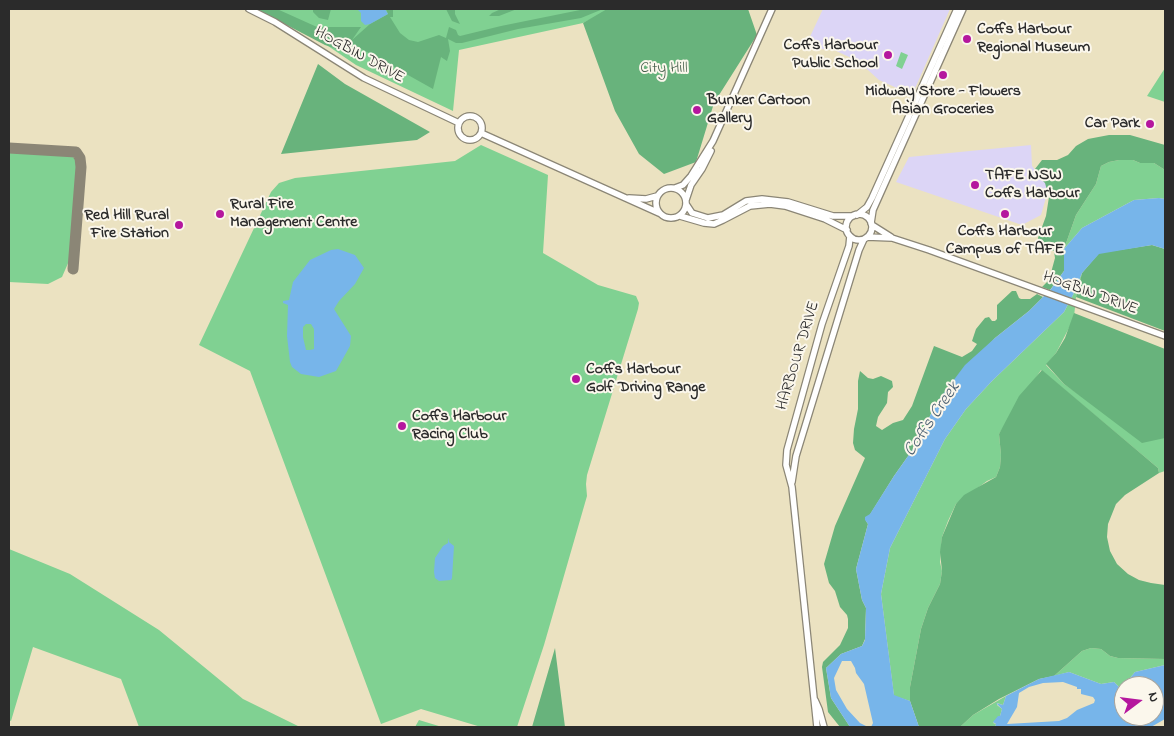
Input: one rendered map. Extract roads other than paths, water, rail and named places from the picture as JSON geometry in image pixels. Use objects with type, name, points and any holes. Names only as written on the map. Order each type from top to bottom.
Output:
[{"type":"street","name":"HOGBIN DRIVE","points":[[249,9],[275,22],[364,78],[459,123]]},
{"type":"street","points":[[626,198],[657,196],[663,190],[683,185],[691,176],[712,141],[772,9]]},
{"type":"street","points":[[849,233],[848,222],[866,207],[872,198],[957,9]]},
{"type":"street","points":[[481,133],[668,218],[680,216],[714,224],[750,206],[770,204],[784,206],[825,219],[857,240],[866,238],[871,232],[873,210],[963,9]]},
{"type":"street","points":[[466,116],[474,116],[482,124],[481,133],[473,140],[465,139],[459,134],[459,123],[466,116]]},
{"type":"street","points":[[680,216],[686,208],[691,185],[708,157],[712,141]]},
{"type":"street","points":[[675,188],[682,192],[692,213],[708,218],[723,215],[746,201],[762,199],[788,202],[835,216],[867,217],[872,224]]},
{"type":"street","points":[[657,196],[656,205],[659,213]]},
{"type":"street","name":"HOGBIN DRIVE","points":[[872,224],[892,238],[1034,287],[1165,336]]},
{"type":"street","name":"HARBOUR DRIVE","points":[[817,727],[792,487],[786,465],[792,428],[822,324],[850,246],[849,233]]},
{"type":"street","name":"HOGBIN DRIVE","points":[[866,238],[892,238]]},
{"type":"street","name":"HARBOUR DRIVE","points":[[792,487],[796,456],[859,250],[866,238]]},
{"type":"street","name":"HARBOUR DRIVE","points":[[815,700],[820,709],[824,727]]},
{"type":"water","points":[[357,9],[385,9],[388,14],[365,25],[361,21],[361,13]]},
{"type":"water","name":"Coffs Creek","points":[[1165,199],[1165,249],[1152,245],[1099,254],[1082,273],[1064,312],[992,381],[966,409],[945,439],[890,548],[881,594],[894,695],[910,701],[919,727],[871,727],[873,723],[864,684],[856,673],[851,661],[842,661],[834,678],[836,690],[847,709],[860,723],[868,727],[850,727],[831,698],[826,668],[841,654],[862,646],[865,640],[866,608],[862,600],[856,569],[868,524],[865,517],[870,514],[918,442],[935,405],[965,365],[1029,311],[1051,289],[1064,271],[1064,249],[1082,228],[1134,200]]},
{"type":"water","points":[[338,249],[355,255],[364,268],[355,284],[334,309],[351,336],[350,346],[336,371],[319,377],[301,374],[292,367],[290,362],[287,336],[288,305],[283,303],[283,301],[289,300],[293,282],[310,260],[331,250]],"holes":[[[306,324],[311,324],[314,329],[314,349],[306,350],[303,327]]]},
{"type":"water","points":[[448,538],[449,542],[454,546],[452,578],[451,580],[439,581],[435,578],[435,558],[443,546],[448,543]]},
{"type":"water","points":[[1165,665],[1165,719],[1164,676],[1132,676],[1135,672]]},
{"type":"water","points":[[1069,672],[1101,684],[1114,682],[1114,726],[1153,726],[995,727],[996,724],[993,722],[1000,716],[1002,709],[996,703],[1003,705],[1006,696],[1039,679]],"holes":[[[1063,682],[1077,687],[1077,689],[1081,689],[1081,694],[1093,697],[1094,703],[1077,710],[1067,718],[1059,721],[1007,724],[1017,707],[1019,693],[1029,687],[1043,683]]]},
{"type":"place","name":"Coffs Harbour Regional Museum","points":[[967,39]]},
{"type":"place","name":"Coffs Harbour Public School","points":[[888,55]]},
{"type":"place","name":"Midway Store - Flowers Asian Groceries","points":[[943,75]]},
{"type":"place","name":"Bunker Cartoon Gallery","points":[[697,110]]},
{"type":"place","name":"Car Park","points":[[1150,124]]},
{"type":"place","name":"TAFE NSW Coffs Harbour","points":[[975,185]]},
{"type":"place","name":"Rural Fire Management Centre","points":[[220,214]]},
{"type":"place","name":"Coffs Harbour Campus of TAFE","points":[[1005,214]]},
{"type":"place","name":"Red Hill Rural Fire Station","points":[[179,225]]},
{"type":"place","name":"Coffs Harbour Golf Driving Range","points":[[576,379]]},
{"type":"place","name":"Coffs Harbour Racing Club","points":[[402,426]]},
{"type":"park label","name":"City Hill","points":[[664,69]]}]
